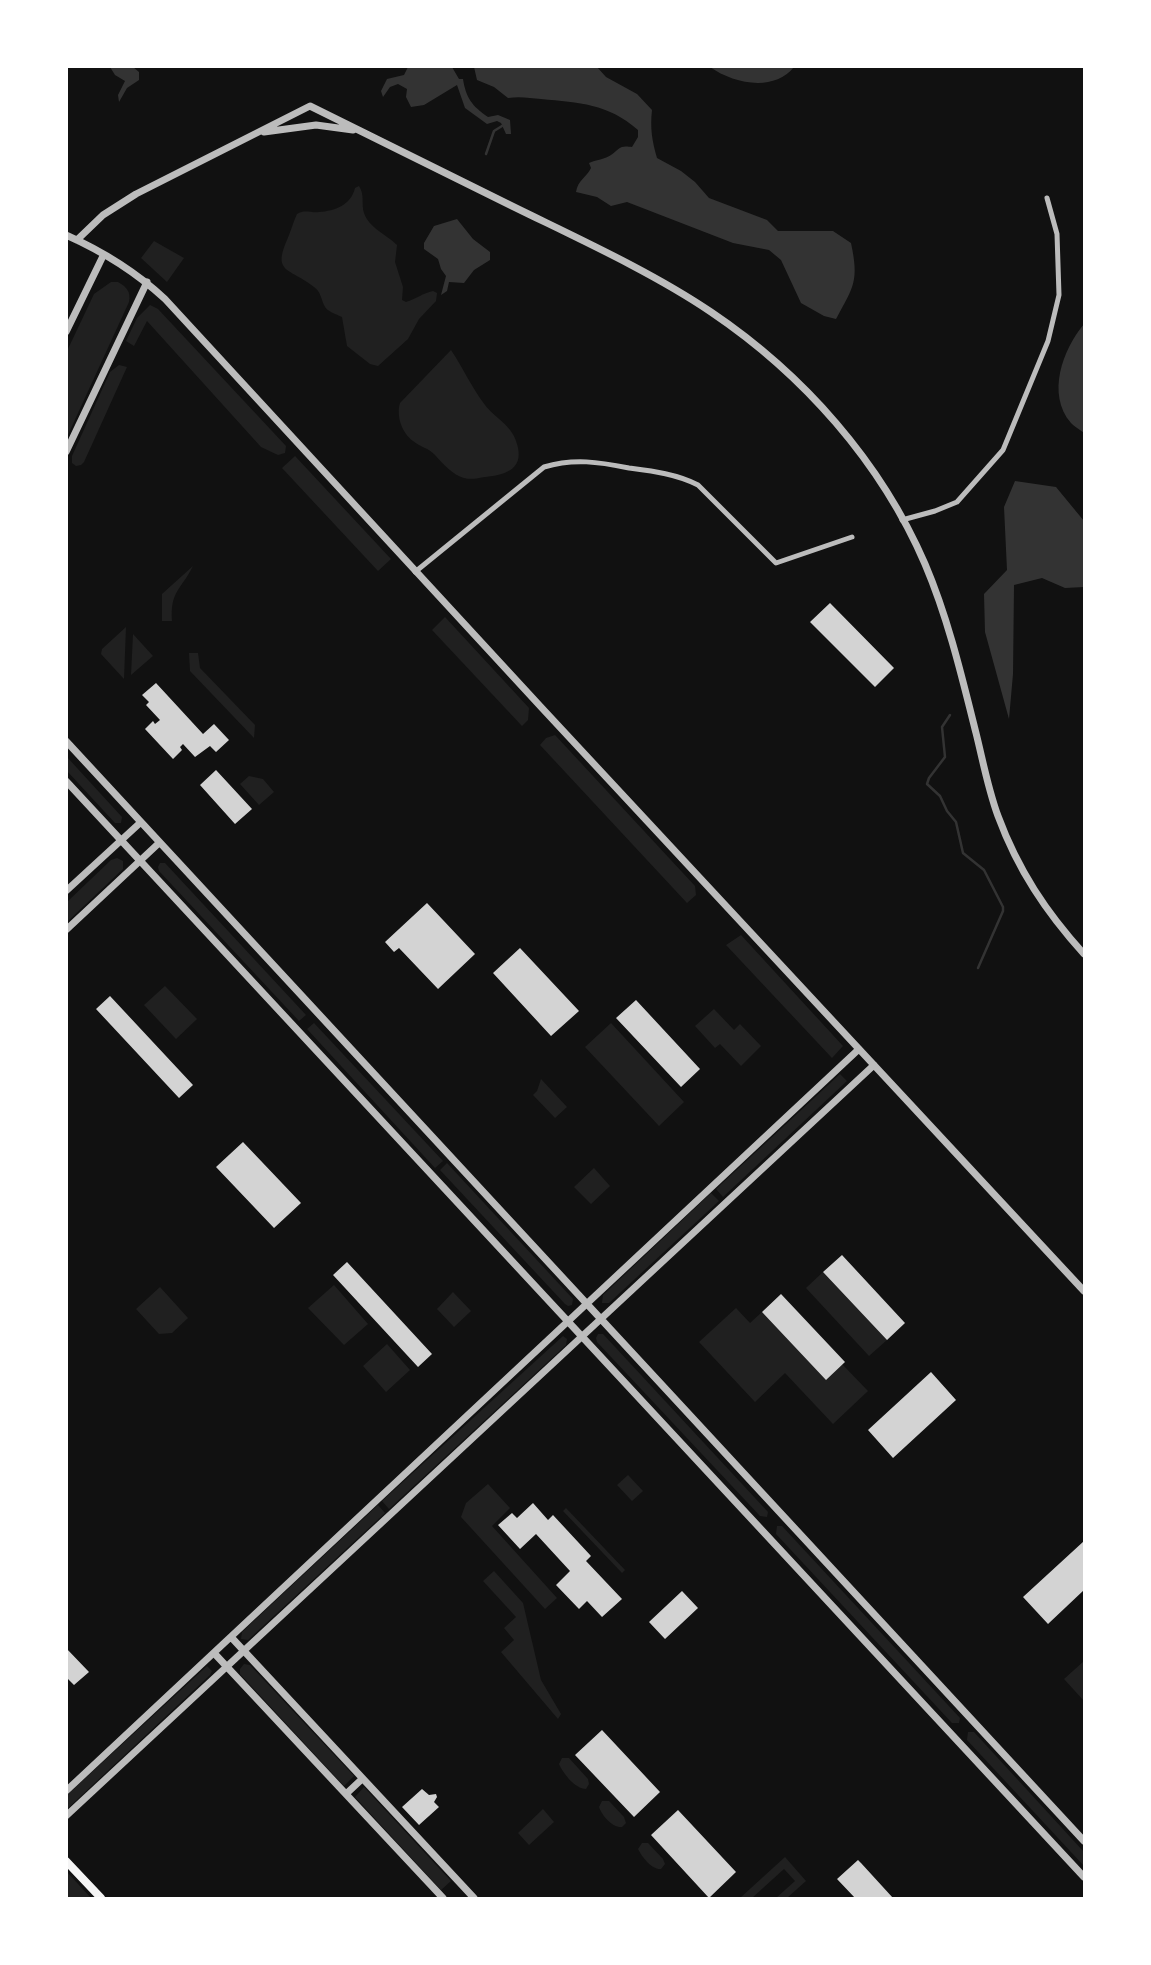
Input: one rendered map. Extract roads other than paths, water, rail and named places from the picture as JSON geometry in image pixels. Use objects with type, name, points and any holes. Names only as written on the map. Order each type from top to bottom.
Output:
[{"type":"main road","points":[[66,1861],[101,1899]]},
{"type":"street","points":[[77,240],[103,215],[136,194],[310,106],[636,268],[710,311],[774,360],[811,395],[875,474],[902,520],[925,564],[940,604],[998,815],[1023,872],[1041,902],[1084,954]]},
{"type":"street","points":[[256,134],[316,125],[360,131]]},
{"type":"street","points":[[902,520],[957,502],[1003,450],[1048,341],[1059,295],[1057,234],[1047,198]]},
{"type":"street","points":[[66,235],[147,282],[165,299],[415,572],[1084,1291]]},
{"type":"street","points":[[66,332],[103,256]]},
{"type":"street","points":[[66,452],[147,282]]},
{"type":"street","points":[[415,572],[544,467],[578,460],[653,471],[698,485],[776,563],[852,537]]},
{"type":"street","points":[[66,741],[1084,1841]]},
{"type":"street","points":[[66,781],[1084,1877]]},
{"type":"street","points":[[66,891],[141,822]]},
{"type":"street","points":[[66,930],[159,843]]},
{"type":"street","points":[[66,1791],[859,1049]]},
{"type":"street","points":[[66,1815],[874,1065]]},
{"type":"street","points":[[231,1637],[474,1899]]},
{"type":"street","points":[[214,1653],[443,1899]]},
{"type":"street","points":[[346,1794],[362,1779]]},
{"type":"waterway","points":[[486,154],[494,131],[502,126]]},
{"type":"waterway","points":[[950,715],[942,727],[945,757],[927,784],[940,796],[956,822],[963,853],[984,870],[1003,907],[978,968]]}]
